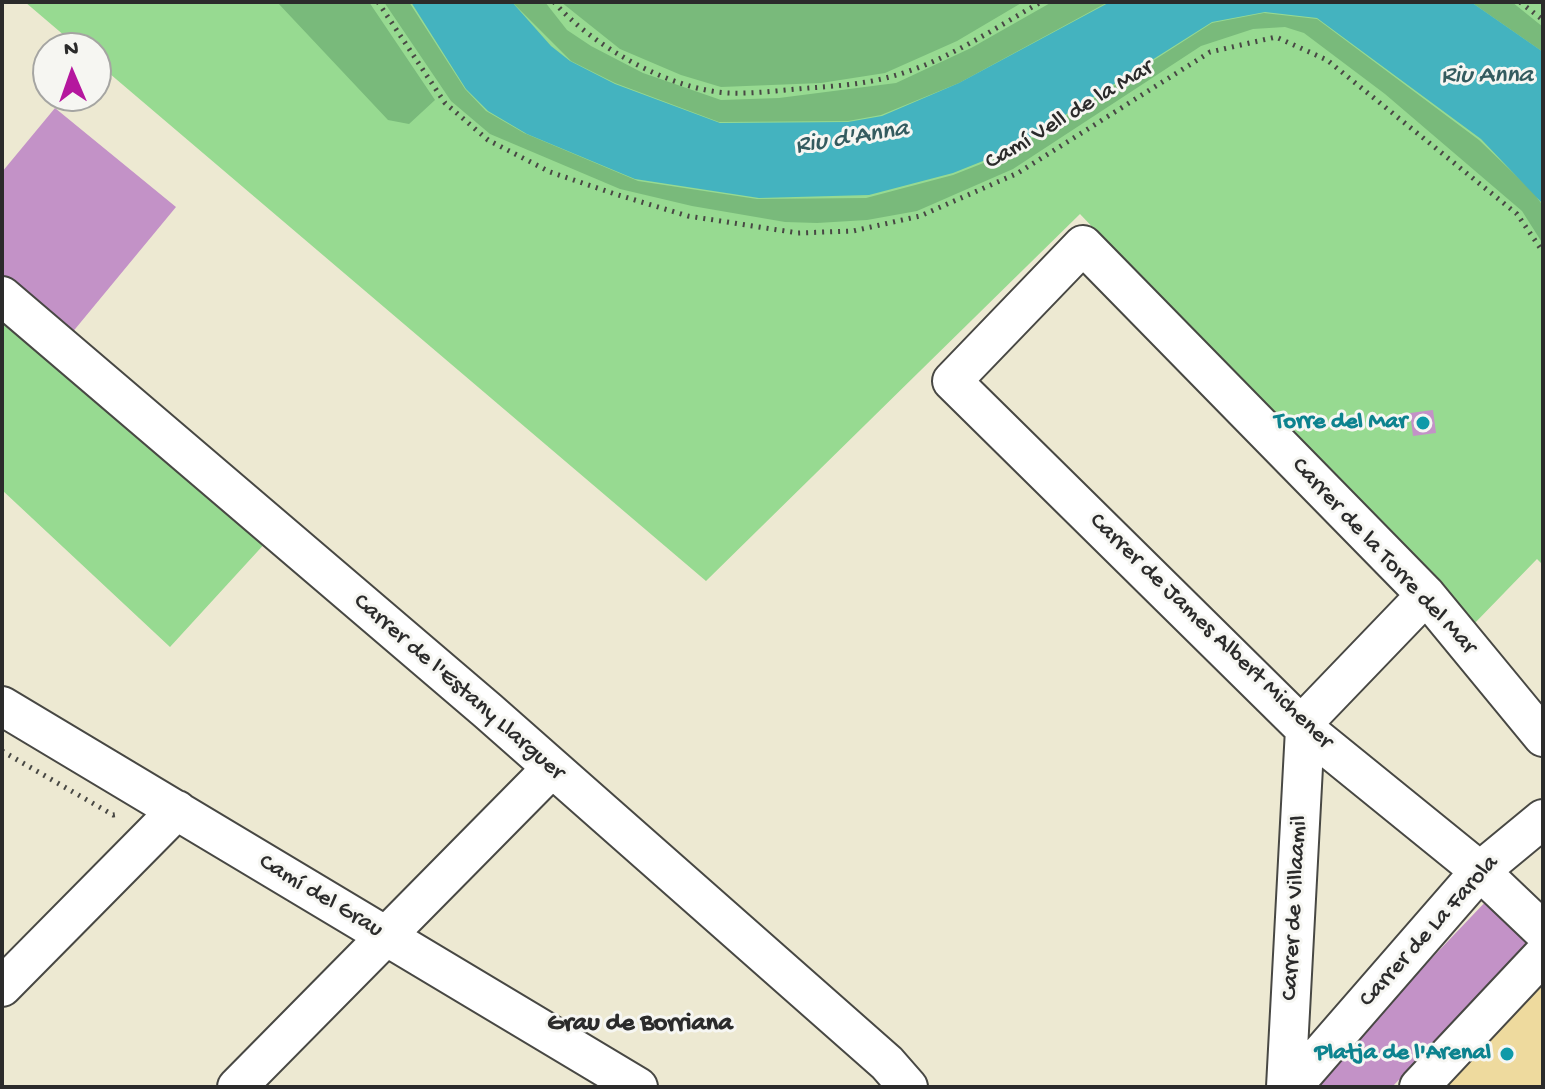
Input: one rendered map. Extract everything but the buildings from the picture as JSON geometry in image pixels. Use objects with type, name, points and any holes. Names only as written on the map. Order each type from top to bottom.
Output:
[{"type":"street","name":"Carrer de James Albert Michener","points":[[1083,245],[952,381],[1304,726],[1480,871],[1543,931]]},
{"type":"street","name":"Carrer de la Torre del Mar","points":[[1083,245],[1426,595],[1543,737]]},
{"type":"street","name":"Carrer de l'Estany Llarguer","points":[[2,296],[476,701],[886,1079]]},
{"type":"street","points":[[1304,726],[1426,595]]},
{"type":"street","name":"Camí del Grau","points":[[2,706],[638,1087]]},
{"type":"street","name":"Carrer de Villaamil","points":[[1289,1087],[1304,726]]},
{"type":"street","points":[[237,1087],[550,770]]},
{"type":"street","points":[[2,987],[177,810]]},
{"type":"street","name":"Carrer de La Farola","points":[[1289,1087],[1480,871],[1543,819]]},
{"type":"street","points":[[1419,1087],[1543,955]]},
{"type":"path","name":"Camí Vell de la Mar","points":[[378,2],[445,103],[488,140],[550,172],[688,216],[798,233],[853,231],[920,216],[1018,173],[1210,52],[1276,37],[1327,60],[1517,214],[1543,252]]},
{"type":"path","points":[[554,2],[594,41],[629,61],[679,80],[727,93],[839,85],[894,76],[966,44],[1041,2]]},
{"type":"path","points":[[1520,2],[1543,20]]},
{"type":"green space","points":[[25,2],[1543,2],[1543,565],[1537,559],[1472,626],[1080,214],[706,581],[112,76],[112,32],[60,32]]},
{"type":"green space","points":[[277,2],[369,2],[435,100],[409,124],[388,120]]},
{"type":"green space","points":[[384,2],[409,2],[465,89],[486,111],[524,133],[638,181],[757,199],[866,198],[953,175],[1009,153],[1212,23],[1264,13],[1317,19],[1479,140],[1533,192],[1543,206],[1543,244],[1522,211],[1385,94],[1304,33],[1285,27],[1253,29],[1201,46],[1013,169],[917,211],[867,220],[817,223],[785,222],[692,206],[620,189],[490,134],[451,101]]},
{"type":"green space","points":[[512,2],[545,2],[567,30],[591,46],[643,73],[721,100],[779,98],[896,83],[971,48],[1052,2],[1108,2],[959,83],[881,115],[848,121],[719,122],[615,83],[571,61]]},
{"type":"green space","points":[[561,2],[1023,2],[957,41],[885,73],[821,83],[721,87],[681,75],[620,49]]},
{"type":"green space","points":[[1471,2],[1512,2],[1543,27],[1543,52]]},
{"type":"green space","points":[[2,310],[268,540],[170,647],[2,490]]},
{"type":"sand","name":"Platja de l'Arenal","points":[[1543,979],[1543,1087],[1442,1087]]},
{"type":"water","name":"Riu Anna","points":[[411,2],[512,2],[551,46],[570,61],[615,84],[720,123],[848,122],[882,116],[959,83],[1110,2],[1471,2],[1543,52],[1543,204],[1481,139],[1317,18],[1265,12],[1212,22],[1008,151],[953,173],[869,195],[759,198],[635,179],[527,134],[488,111],[466,89]]},
{"type":"place","name":"Torre del Mar","points":[[1423,423]]},
{"type":"place","name":"Platja de l'Arenal","points":[[1507,1054]]},
{"type":"district","name":"Grau de Borriana","points":[[640,1025]]},
{"type":"water label","name":"Riu d'Anna","points":[[852,139]]}]
